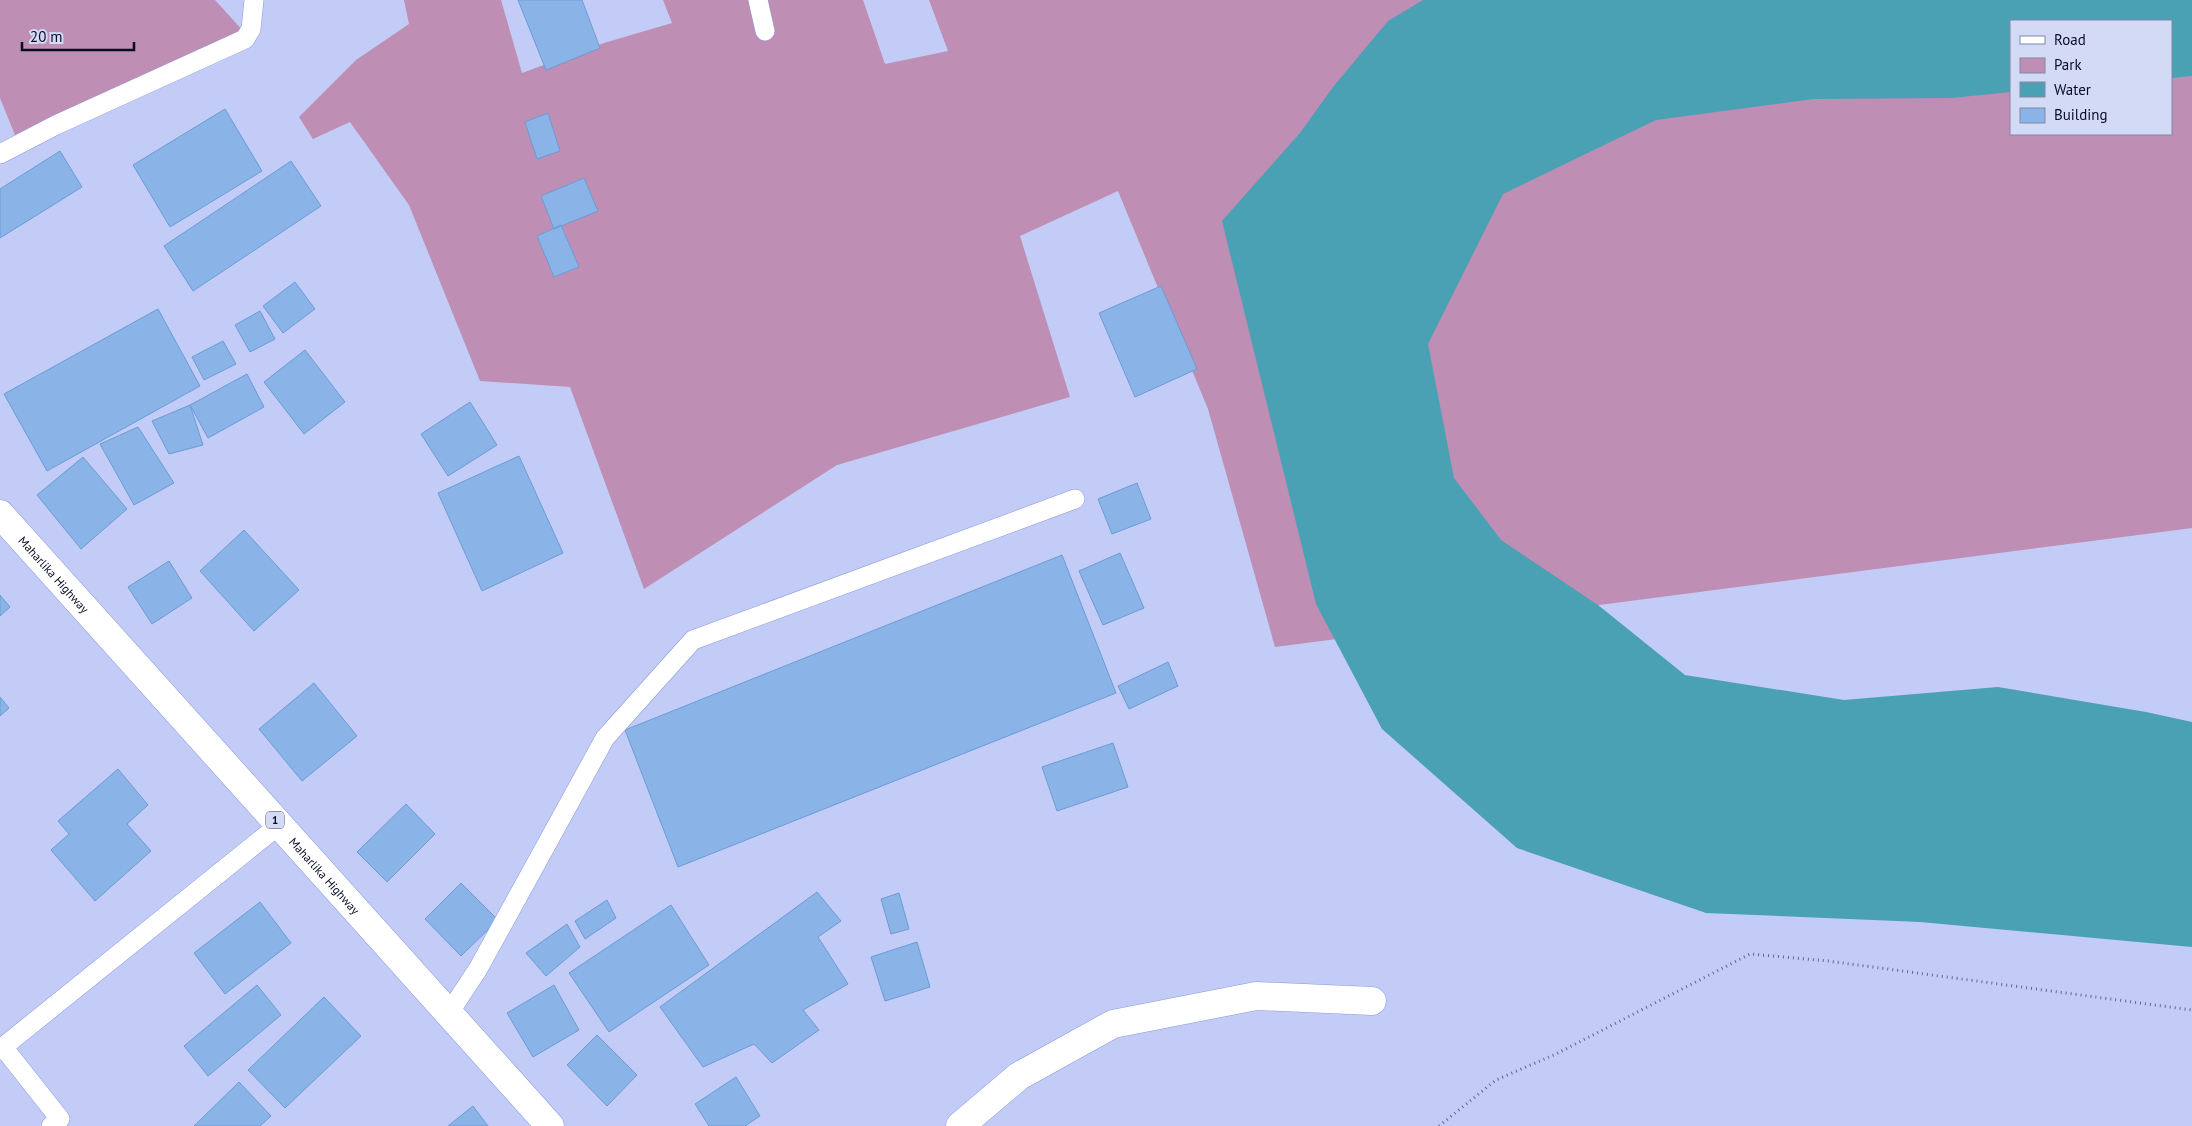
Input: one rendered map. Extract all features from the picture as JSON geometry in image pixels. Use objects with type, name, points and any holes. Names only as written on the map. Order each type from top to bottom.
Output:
[{"type":"main road","name":"Maharlika Highway","points":[[0,514],[550,1126]]},
{"type":"main road","points":[[960,1126],[1019,1076],[1114,1024],[1256,996],[1372,1001]]},
{"type":"lane","points":[[0,154],[56,125],[245,40],[251,29],[254,0]]},
{"type":"lane","points":[[758,0],[765,31]]},
{"type":"lane","points":[[448,1013],[478,969],[605,738],[693,640],[1075,499]]},
{"type":"lane","points":[[52,1126],[60,1119],[1,1048],[280,825]]},
{"type":"path","points":[[1439,1126],[1496,1080],[1556,1054],[1750,954],[1838,963],[2192,1010]]},
{"type":"green space","points":[[0,0],[215,0],[244,32],[17,140],[0,98]]},
{"type":"green space","points":[[404,0],[501,0],[522,73],[604,43],[672,23],[663,0],[863,0],[885,64],[948,51],[929,0],[2192,0],[2192,528],[1275,647],[1208,409],[1118,191],[1020,236],[1070,397],[837,465],[644,589],[570,387],[480,381],[409,205],[350,122],[313,139],[299,117],[356,60],[409,24]]},
{"type":"water","points":[[1423,0],[2192,0],[2192,76],[2172,78],[2172,20],[2010,20],[2010,92],[1951,98],[1813,99],[1656,120],[1503,194],[1428,344],[1454,478],[1501,540],[1598,605],[1685,675],[1844,700],[1998,687],[2146,712],[2192,722],[2192,947],[1920,922],[1706,913],[1517,848],[1382,729],[1316,604],[1222,221],[1300,133],[1333,87],[1388,21]]},
{"type":"building","points":[[518,0],[582,0],[600,48],[546,70]]},
{"type":"building","points":[[225,109],[262,171],[170,227],[133,165]]},
{"type":"building","points":[[548,113],[560,151],[537,159],[525,122]]},
{"type":"building","points":[[60,151],[82,187],[0,238],[0,189]]},
{"type":"building","points":[[291,161],[321,206],[193,291],[164,246]]},
{"type":"building","points":[[584,178],[598,211],[554,229],[541,196]]},
{"type":"building","points":[[561,225],[579,267],[554,277],[537,236]]},
{"type":"building","points":[[295,282],[315,309],[283,333],[263,306]]},
{"type":"building","points":[[1161,286],[1197,369],[1135,397],[1099,313]]},
{"type":"building","points":[[158,309],[200,386],[47,471],[4,394]]},
{"type":"building","points":[[260,311],[275,339],[250,352],[235,325]]},
{"type":"building","points":[[223,341],[236,364],[204,380],[192,357]]},
{"type":"building","points":[[305,350],[345,402],[304,434],[264,382]]},
{"type":"building","points":[[247,374],[264,407],[208,438],[190,405]]},
{"type":"building","points":[[470,402],[497,445],[448,476],[421,434]]},
{"type":"building","points":[[190,405],[203,445],[169,454],[152,421]]},
{"type":"building","points":[[138,427],[174,483],[134,505],[100,444]]},
{"type":"building","points":[[519,456],[563,553],[482,591],[438,493]]},
{"type":"building","points":[[83,457],[127,509],[81,549],[37,495]]},
{"type":"building","points":[[1137,483],[1151,519],[1112,534],[1098,499]]},
{"type":"building","points":[[244,530],[299,590],[254,631],[200,571]]},
{"type":"building","points":[[1120,553],[1144,608],[1103,625],[1079,571]]},
{"type":"building","points":[[1062,555],[1116,693],[678,867],[625,730]]},
{"type":"building","points":[[169,561],[192,598],[152,624],[128,587]]},
{"type":"building","points":[[0,595],[10,607],[0,616]]},
{"type":"building","points":[[1168,662],[1178,686],[1129,709],[1118,686]]},
{"type":"building","points":[[314,683],[357,736],[302,781],[259,729]]},
{"type":"building","points":[[0,697],[9,708],[0,716]]},
{"type":"building","points":[[1113,743],[1128,787],[1057,811],[1042,767]]},
{"type":"building","points":[[118,769],[148,805],[127,824],[151,851],[95,901],[51,850],[69,834],[58,821]]},
{"type":"building","points":[[406,804],[435,834],[387,882],[357,852]]},
{"type":"building","points":[[461,883],[498,920],[461,956],[425,919]]},
{"type":"building","points":[[817,892],[841,921],[818,937],[848,984],[803,1010],[819,1030],[772,1063],[754,1044],[703,1067],[660,1007]]},
{"type":"building","points":[[899,893],[909,929],[891,934],[881,899]]},
{"type":"building","points":[[607,900],[616,918],[585,939],[575,921]]},
{"type":"building","points":[[260,902],[291,943],[225,994],[194,953]]},
{"type":"building","points":[[671,905],[709,965],[609,1032],[569,973]]},
{"type":"building","points":[[567,924],[580,947],[546,976],[526,953]]},
{"type":"building","points":[[917,942],[930,987],[885,1001],[871,957]]},
{"type":"building","points":[[257,985],[281,1015],[208,1076],[184,1046]]},
{"type":"building","points":[[554,985],[579,1030],[533,1057],[507,1013]]},
{"type":"building","points":[[324,997],[361,1036],[285,1108],[248,1070]]},
{"type":"building","points":[[597,1035],[637,1075],[607,1106],[567,1065]]},
{"type":"building","points":[[736,1077],[760,1116],[745,1126],[709,1126],[695,1104]]},
{"type":"building","points":[[239,1082],[271,1116],[260,1126],[194,1126]]},
{"type":"building","points":[[473,1106],[488,1126],[448,1126]]}]
